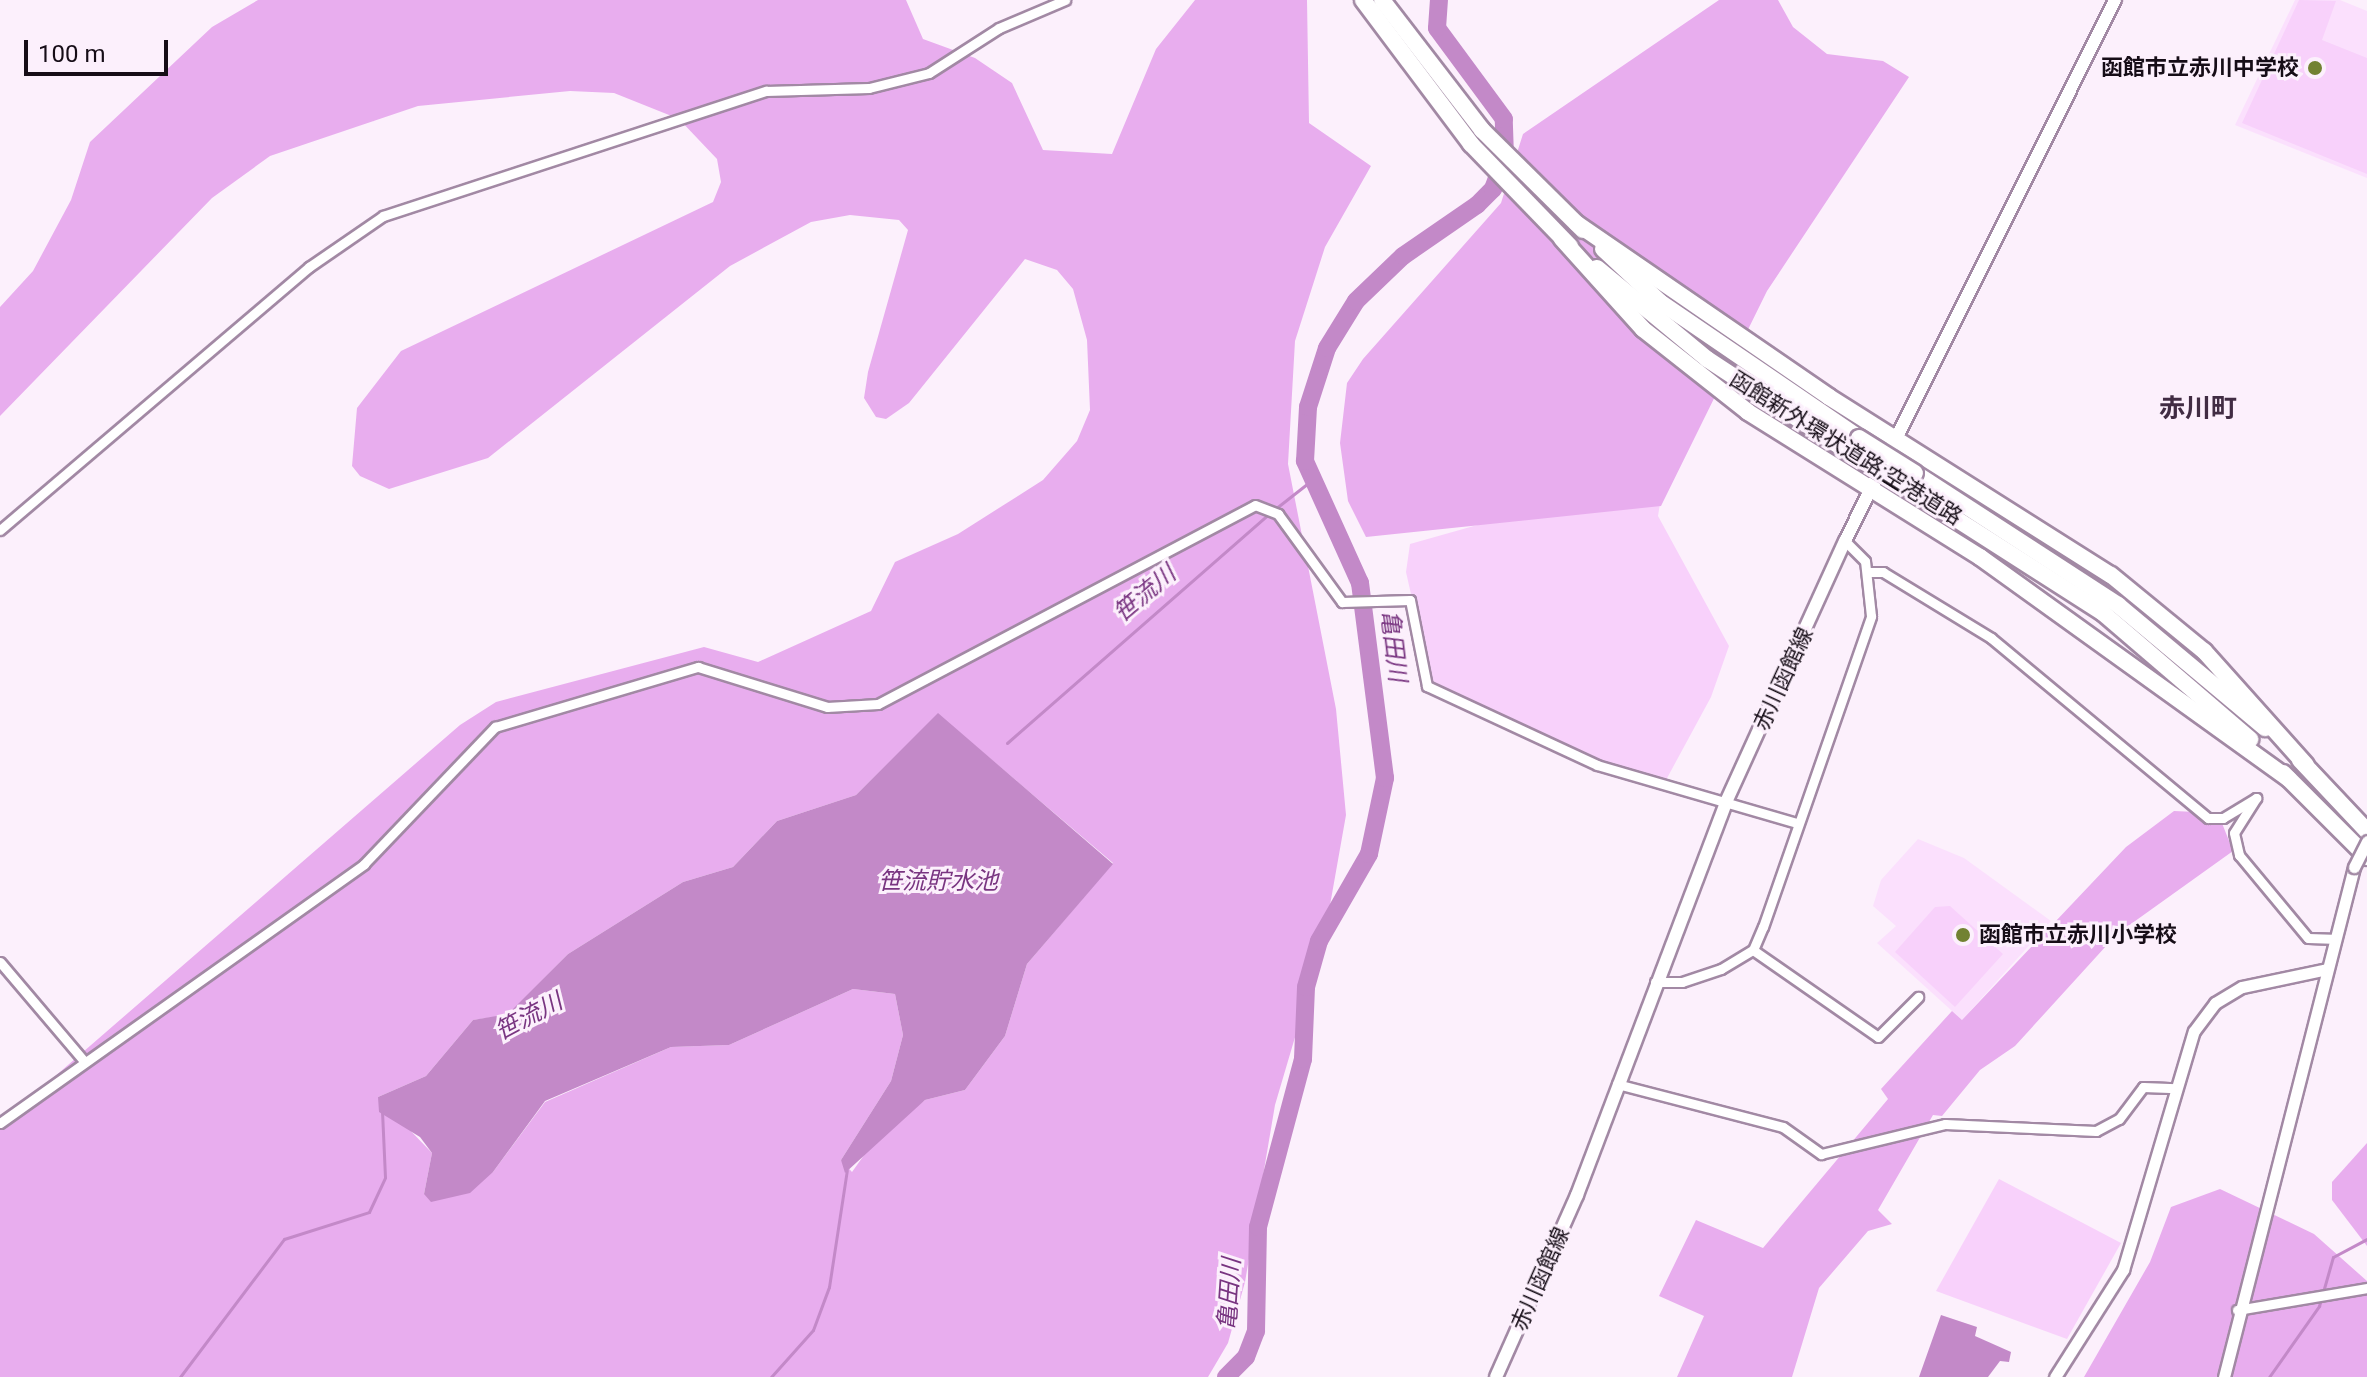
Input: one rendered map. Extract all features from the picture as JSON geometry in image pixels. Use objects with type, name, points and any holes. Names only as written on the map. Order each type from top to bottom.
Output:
[{"type":"highway","name":"函館新外環状道路;空港道路","points":[[1363,0],[1471,144],[1562,239],[1707,359],[2134,637],[2220,708],[2289,779],[2360,862]]},
{"type":"highway","name":"函館新外環状道路;空港道路","points":[[1382,0],[1482,130],[1660,302],[1859,438],[2118,605],[2306,765],[2367,831]]},
{"type":"highway","points":[[1576,223],[1895,439],[2052,534],[2159,612],[2254,701],[2306,765]]},
{"type":"highway","points":[[1562,239],[1643,329],[1748,412],[2056,609],[2289,779]]},
{"type":"main road","name":"赤川函館線","points":[[1496,1377],[1617,1084],[1726,802],[1845,541],[2115,0]]},
{"type":"street","points":[[0,530],[309,267],[383,216],[766,91],[869,88],[918,76],[1065,0]]},
{"type":"street","points":[[0,1123],[364,864],[495,727],[698,667],[827,707],[878,704],[1211,523],[1255,505],[1274,511],[1336,598],[1356,605],[1379,599],[1410,600],[1427,686],[1597,765],[1797,823]]},
{"type":"street","points":[[1655,982],[1682,982],[1753,950],[1867,632],[1869,572],[1845,541]]},
{"type":"street","points":[[1869,572],[1883,572],[1991,638],[2208,818],[2223,818],[2256,798],[2234,833],[2239,855],[2308,938],[2331,939]]},
{"type":"street","points":[[2224,1377],[2237,1310],[2331,939],[2367,841]]},
{"type":"street","points":[[1753,950],[1783,964],[1878,1037],[1918,997]]},
{"type":"street","points":[[0,962],[84,1061]]},
{"type":"street","points":[[2055,1377],[2123,1270],[2194,1031],[2215,1003],[2266,980],[2323,970]]},
{"type":"street","points":[[1617,1084],[1783,1127],[1821,1154],[1945,1124],[2096,1131],[2119,1119],[2143,1087],[2176,1088]]},
{"type":"street","points":[[2237,1310],[2367,1288]]},
{"type":"shaded area","points":[[258,0],[906,0],[923,39],[975,58],[1012,83],[1043,150],[1112,154],[1156,49],[1195,0],[1307,0],[1309,123],[1371,166],[1325,247],[1295,341],[1288,464],[1336,709],[1346,815],[1324,939],[1275,1105],[1245,1282],[1228,1343],[1208,1377],[0,1377],[0,1124],[460,725],[496,702],[704,647],[758,662],[871,611],[895,562],[958,534],[1043,480],[1077,441],[1090,410],[1087,340],[1073,289],[1057,270],[1025,259],[909,403],[886,419],[876,417],[864,398],[868,372],[908,230],[899,220],[850,215],[811,222],[730,266],[488,458],[389,489],[360,476],[352,466],[357,408],[401,351],[713,202],[721,182],[717,159],[679,119],[614,93],[570,91],[418,106],[270,156],[212,198],[0,416],[0,307],[33,271],[71,200],[90,142],[212,27]],"holes":[[[938,714],[1113,863],[1027,964],[1005,1036],[965,1090],[925,1100],[877,1137],[852,1172],[841,1160],[891,1081],[903,1035],[895,994],[853,989],[729,1045],[671,1047],[545,1102],[493,1172],[424,1194],[432,1153],[378,1097],[426,1076],[473,1020],[508,1015],[568,954],[683,882],[733,867],[777,821],[856,795]]]},
{"type":"shaded area","points":[[1719,0],[1778,0],[1793,27],[1827,54],[1883,61],[1909,77],[1767,291],[1661,506],[1366,537],[1348,501],[1340,443],[1347,383],[1363,359],[1501,203],[1523,134]]},
{"type":"shaded area","name":"函館市立赤川中学校","points":[[2295,0],[2340,0],[2367,11],[2367,178],[2235,125]]},
{"type":"shaded area","name":"函館市立赤川中学校","points":[[2299,0],[2336,1],[2322,40],[2367,58],[2367,174],[2242,123]]},
{"type":"shaded area","points":[[1665,472],[1658,516],[1729,646],[1711,697],[1666,780],[1601,761],[1431,683],[1406,572],[1410,544]]},
{"type":"shaded area","points":[[2174,811],[2218,813],[2233,851],[2117,934],[2015,1046],[1980,1070],[1942,1116],[1933,1115],[1878,1210],[1892,1224],[1868,1231],[1819,1288],[1792,1377],[1677,1377],[1704,1316],[1659,1296],[1696,1220],[1763,1248],[1888,1099],[1881,1089],[1952,1011],[1962,1020],[2126,847]]},
{"type":"shaded area","name":"函館市立赤川小学校","points":[[1918,839],[1964,858],[2051,921],[1962,1020],[1877,943],[1896,926],[1873,906],[1881,880]]},
{"type":"shaded area","points":[[1950,906],[2003,954],[1955,1007],[1895,952],[1935,907]]},
{"type":"shaded area","points":[[2367,1143],[2367,1246],[2332,1200],[2332,1182]]},
{"type":"shaded area","points":[[1999,1179],[2121,1243],[2067,1339],[1936,1291]]},
{"type":"shaded area","points":[[2220,1189],[2314,1234],[2367,1281],[2367,1377],[2084,1377],[2150,1262],[2171,1207]]},
{"type":"water","name":"笹流貯水池","points":[[938,713],[1113,864],[1027,964],[1005,1036],[965,1090],[925,1100],[845,1173],[841,1160],[891,1081],[903,1035],[895,994],[853,989],[729,1045],[671,1047],[545,1101],[493,1172],[470,1193],[431,1202],[424,1194],[432,1153],[420,1137],[379,1112],[378,1097],[426,1076],[473,1020],[508,1014],[568,954],[683,882],[733,867],[777,821],[856,795]]},
{"type":"water","points":[[1941,1315],[1977,1327],[1975,1336],[2011,1352],[2009,1362],[2000,1361],[1988,1377],[1919,1377]]},
{"type":"waterway","name":"亀田川","points":[[1226,1377],[1246,1357],[1256,1331],[1258,1227],[1303,1059],[1306,987],[1319,941],[1369,854],[1385,778],[1360,583],[1305,461],[1308,407],[1327,348],[1356,301],[1403,256],[1477,205],[1493,189],[1505,156],[1504,119],[1437,28],[1439,0]]},
{"type":"waterway","name":"笹流川","points":[[1275,509],[1312,480]]},
{"type":"waterway","points":[[1007,743],[1269,514]]},
{"type":"waterway","name":"笹流川","points":[[180,1377],[284,1239],[369,1212],[385,1177],[382,1112]]},
{"type":"waterway","points":[[771,1377],[813,1330],[829,1287],[847,1170]]},
{"type":"waterway","points":[[2269,1377],[2319,1306],[2333,1257],[2367,1239]]},
{"type":"place","name":"函館市立赤川中学校","points":[[2315,68]]},
{"type":"place","name":"函館市立赤川小学校","points":[[1963,935]]},
{"type":"district","name":"赤川町","points":[[2198,409]]}]
